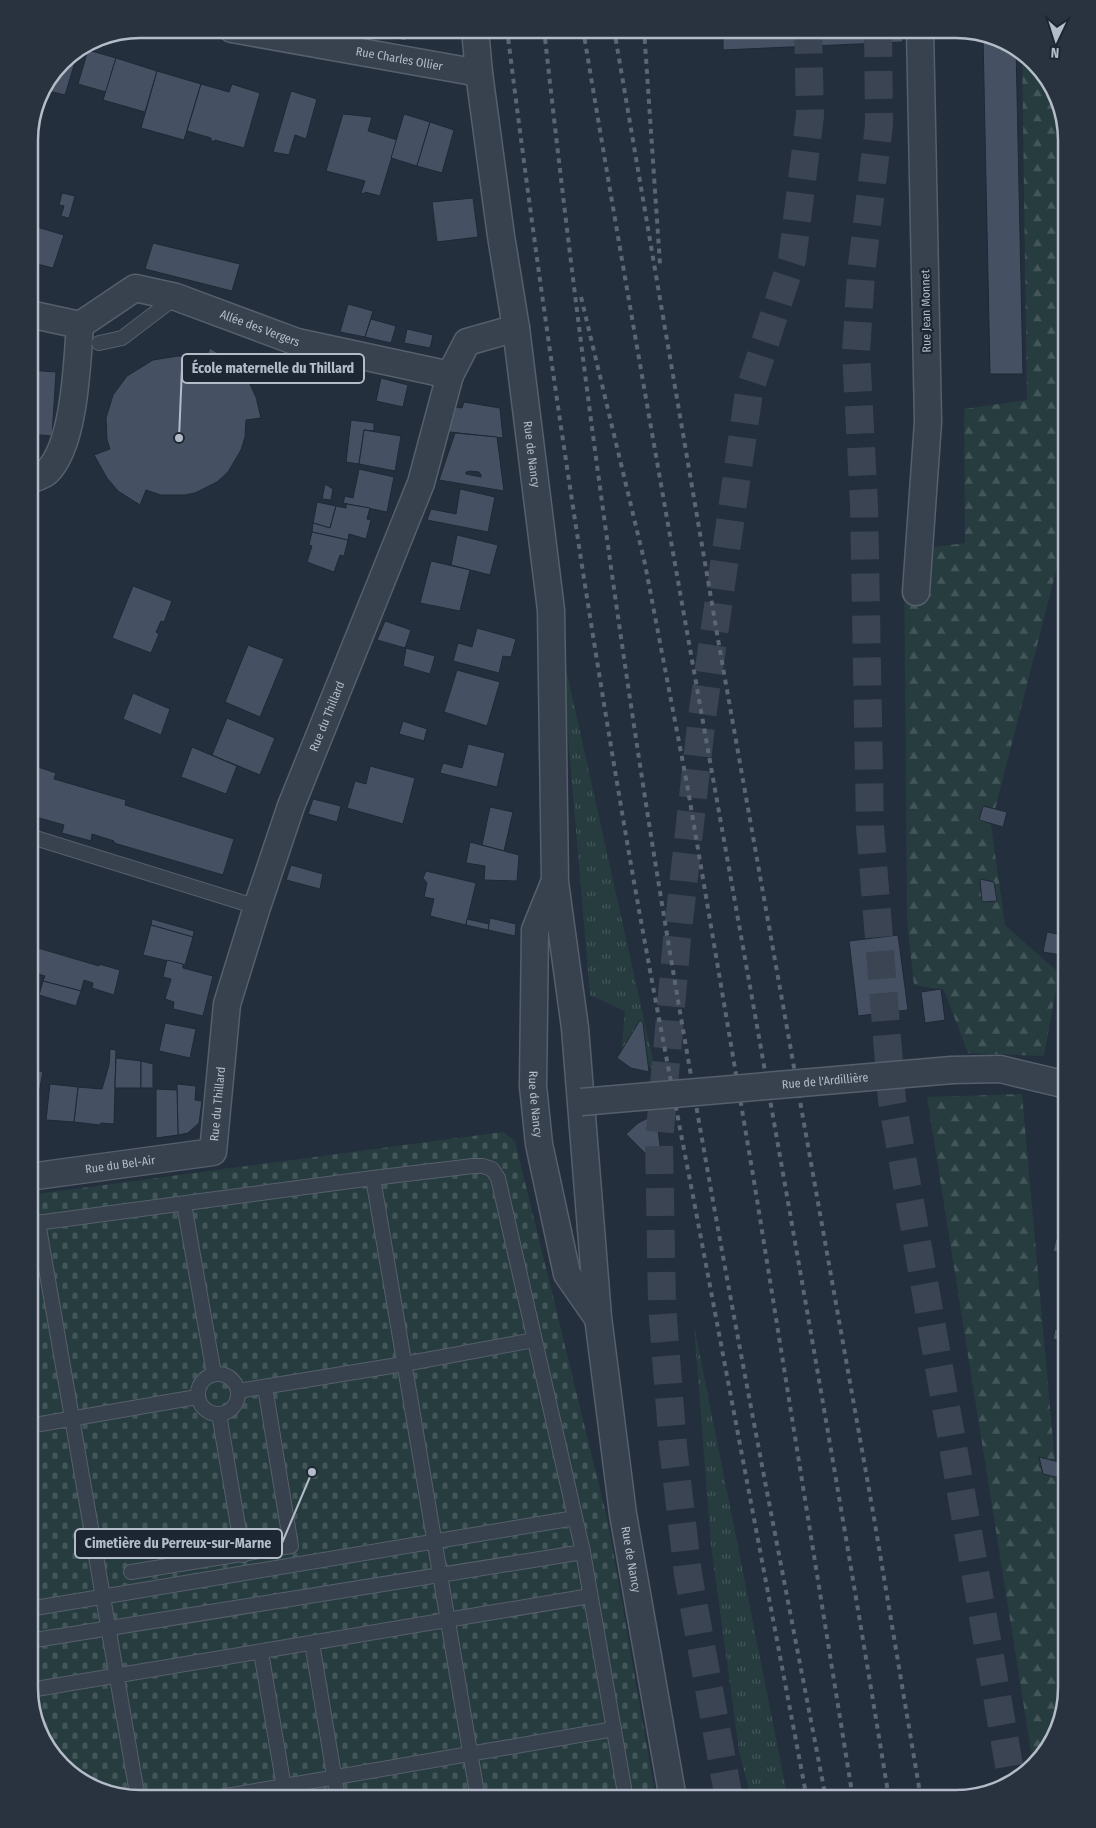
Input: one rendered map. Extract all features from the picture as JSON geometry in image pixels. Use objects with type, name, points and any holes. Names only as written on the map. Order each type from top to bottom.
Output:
[{"type":"street","name":"Rue Charles Ollier","points":[[283,38],[479,73]]},
{"type":"street","name":"Rue de Nancy","points":[[476,38],[501,236],[516,328],[551,610],[555,882],[575,1028],[598,1317],[622,1514],[671,1790]]},
{"type":"street","name":"Rue Jean Monnet","points":[[916,592],[928,422],[920,38]]},
{"type":"street","name":"Allée des Vergers","points":[[80,325],[135,288],[176,297],[297,342],[450,375]]},
{"type":"street","points":[[38,316],[80,325],[74,399],[63,447],[46,473],[38,476]]},
{"type":"street","name":"Rue du Thillard","points":[[213,1152],[227,1004],[290,806],[421,483],[450,375],[467,342],[516,328]]},
{"type":"street","name":"Rue de Nancy","points":[[555,882],[535,930],[534,1110],[539,1144],[567,1274],[598,1317]]},
{"type":"street","name":"Rue de l'Ardillière","points":[[581,1102],[952,1070],[1000,1069],[1058,1083]]},
{"type":"street","name":"Rue du Bel-Air","points":[[38,1176],[213,1152]]},
{"type":"lane","points":[[99,343],[122,338],[176,297]]},
{"type":"lane","points":[[38,839],[257,907]]},
{"type":"lane","points":[[38,1222],[473,1166],[483,1166],[492,1169],[498,1178],[583,1552],[624,1790]]},
{"type":"lane","points":[[373,1178],[476,1790]]},
{"type":"lane","points":[[184,1204],[214,1374]]},
{"type":"lane","points":[[38,1244],[72,1419],[136,1790]]},
{"type":"lane","points":[[238,1391],[404,1364],[534,1340]]},
{"type":"lane","points":[[214,1374],[221,1374],[232,1380],[238,1391],[238,1400],[228,1412],[212,1414],[205,1410],[197,1397],[201,1382],[214,1374]]},
{"type":"lane","points":[[131,1572],[291,1546],[265,1387]]},
{"type":"lane","points":[[38,1425],[197,1397]]},
{"type":"lane","points":[[219,1414],[243,1555]]},
{"type":"lane","points":[[38,1607],[575,1518]]},
{"type":"lane","points":[[38,1641],[583,1552]]},
{"type":"lane","points":[[38,1689],[590,1596]]},
{"type":"lane","points":[[312,1643],[336,1790]]},
{"type":"lane","points":[[261,1652],[284,1790]]},
{"type":"lane","points":[[294,1790],[334,1777],[614,1729]]},
{"type":"green space","points":[[1022,62],[1033,72],[1048,94],[1058,126],[1058,563],[991,825],[1005,925],[1058,972],[1044,1056],[968,1053],[944,990],[914,985],[907,920],[904,551],[965,543],[964,409],[1027,400]]},
{"type":"green space","points":[[560,642],[655,1069],[621,1056],[625,1011],[590,995]]},
{"type":"green space","points":[[1022,1094],[1058,1497],[1058,1702],[1048,1734],[1032,1757],[927,1097]]},
{"type":"green space","points":[[503,1132],[515,1141],[608,1522],[654,1790],[133,1790],[120,1789],[94,1780],[72,1765],[63,1756],[48,1734],[39,1708],[38,1695],[38,1194]]},
{"type":"green space","points":[[694,1325],[786,1790],[749,1790],[739,1750],[711,1545]]},
{"type":"building","points":[[391,38],[407,38],[406,41]]},
{"type":"building","points":[[723,38],[903,38],[903,42],[723,50]]},
{"type":"building","points":[[983,41],[1002,48],[1016,57],[1023,374],[990,374]]},
{"type":"building","points":[[90,51],[116,58],[106,92],[78,84],[87,52]]},
{"type":"building","points":[[116,58],[157,71],[145,112],[103,100]]},
{"type":"building","points":[[76,60],[65,95],[50,91],[67,67]]},
{"type":"building","points":[[157,71],[201,84],[184,140],[141,128]]},
{"type":"building","points":[[201,84],[229,92],[232,84],[260,93],[244,148],[215,140],[211,141],[211,138],[187,131]]},
{"type":"building","points":[[291,91],[317,99],[306,139],[295,135],[289,155],[273,152]]},
{"type":"building","points":[[343,114],[372,117],[368,131],[397,140],[380,196],[365,192],[364,194],[361,193],[365,181],[326,171]]},
{"type":"building","points":[[404,114],[430,122],[417,166],[391,158]]},
{"type":"building","points":[[430,122],[454,130],[442,173],[417,166]]},
{"type":"building","points":[[62,193],[75,196],[69,218],[61,216],[64,206],[59,205]]},
{"type":"building","points":[[473,198],[478,237],[437,242],[432,202]]},
{"type":"building","points":[[38,227],[64,235],[53,268],[38,264]]},
{"type":"building","points":[[153,243],[240,264],[232,291],[145,269]]},
{"type":"building","points":[[348,304],[373,311],[365,337],[340,332]]},
{"type":"building","points":[[371,319],[396,326],[391,343],[365,337]]},
{"type":"building","points":[[407,329],[433,335],[430,348],[404,343]]},
{"type":"building","points":[[210,348],[232,362],[248,380],[256,397],[261,418],[246,420],[245,437],[241,450],[228,472],[217,482],[195,493],[185,495],[161,495],[146,490],[140,505],[118,491],[107,478],[94,455],[110,449],[107,440],[106,418],[113,395],[127,376],[153,360],[178,356],[204,362]]},
{"type":"building","points":[[38,371],[56,372],[52,436],[38,435]]},
{"type":"building","points":[[381,378],[408,385],[403,407],[376,401]]},
{"type":"building","points":[[464,402],[500,408],[503,438],[441,431],[449,406],[462,408]]},
{"type":"building","points":[[351,420],[374,423],[374,431],[364,430],[359,464],[346,462]]},
{"type":"building","points":[[364,430],[401,436],[395,471],[359,464]]},
{"type":"building","points":[[455,433],[497,437],[504,491],[439,480]],"holes":[[[470,471],[479,472],[481,477],[466,474],[466,472]]]},
{"type":"building","points":[[359,469],[394,477],[387,512],[343,503],[345,496],[353,498]]},
{"type":"building","points":[[325,484],[333,489],[331,500],[322,499]]},
{"type":"building","points":[[460,489],[495,497],[488,532],[427,520],[431,509],[456,514]]},
{"type":"building","points":[[317,502],[336,506],[330,528],[313,523]]},
{"type":"building","points":[[346,504],[370,508],[367,519],[371,520],[366,539],[349,534],[348,540],[312,532],[313,523],[330,528],[336,506],[346,508]]},
{"type":"building","points":[[312,532],[348,540],[344,556],[340,555],[334,572],[307,562],[312,546],[309,545]]},
{"type":"building","points":[[457,535],[498,545],[490,575],[451,565]]},
{"type":"building","points":[[431,561],[470,570],[460,611],[420,603]]},
{"type":"building","points":[[133,586],[172,601],[164,622],[161,621],[156,632],[159,634],[151,653],[112,638]]},
{"type":"building","points":[[385,621],[411,630],[405,648],[377,640]]},
{"type":"building","points":[[477,628],[516,639],[511,657],[503,656],[499,673],[453,661],[458,643],[472,647]]},
{"type":"building","points":[[248,645],[284,659],[260,717],[225,702]]},
{"type":"building","points":[[406,648],[435,656],[430,674],[403,666]]},
{"type":"building","points":[[457,670],[500,682],[487,726],[444,712]]},
{"type":"building","points":[[133,693],[170,709],[161,735],[123,719]]},
{"type":"building","points":[[227,718],[275,738],[260,775],[212,755]]},
{"type":"building","points":[[403,721],[427,729],[424,741],[399,734]]},
{"type":"building","points":[[468,744],[505,753],[497,787],[440,773],[443,763],[462,768]]},
{"type":"building","points":[[192,747],[237,766],[226,794],[181,777]]},
{"type":"building","points":[[370,766],[415,778],[403,824],[347,808],[355,781],[366,784]]},
{"type":"building","points":[[38,767],[56,773],[54,779],[126,800],[125,805],[234,839],[223,875],[114,843],[114,841],[92,834],[91,841],[62,833],[64,825],[38,818]]},
{"type":"building","points":[[313,799],[341,806],[337,822],[308,814]]},
{"type":"building","points":[[983,806],[1007,812],[1003,827],[979,820]]},
{"type":"building","points":[[490,807],[513,812],[504,851],[482,845]]},
{"type":"building","points":[[470,842],[519,855],[517,881],[484,880],[485,866],[466,863]]},
{"type":"building","points":[[291,865],[323,874],[320,889],[286,880]]},
{"type":"building","points":[[426,871],[476,883],[466,925],[430,916],[434,899],[424,897],[427,883],[423,878]]},
{"type":"building","points":[[980,879],[994,882],[997,901],[982,902]]},
{"type":"building","points":[[490,918],[516,924],[515,936],[488,930]]},
{"type":"building","points":[[152,919],[194,931],[193,937],[151,925]]},
{"type":"building","points":[[467,919],[489,924],[488,930],[466,925]]},
{"type":"building","points":[[151,925],[193,937],[185,965],[143,955]]},
{"type":"building","points":[[1047,932],[1058,934],[1058,954],[1043,952]]},
{"type":"building","points":[[898,935],[908,1010],[858,1016],[849,941]]},
{"type":"building","points":[[38,948],[99,966],[99,964],[120,970],[114,995],[92,988],[93,983],[84,980],[81,991],[43,981],[45,976],[38,974]]},
{"type":"building","points":[[167,960],[183,964],[183,968],[213,976],[203,1016],[173,1009],[174,1002],[165,999],[171,979],[163,977]]},
{"type":"building","points":[[43,981],[81,991],[76,1006],[39,995]]},
{"type":"building","points":[[941,989],[945,1020],[925,1023],[921,992]]},
{"type":"building","points":[[640,1020],[643,1023],[649,1072],[631,1068],[617,1058]]},
{"type":"building","points":[[165,1023],[196,1029],[190,1058],[159,1051]]},
{"type":"building","points":[[110,1049],[116,1050],[114,1124],[101,1123],[100,1125],[74,1122],[78,1087],[102,1089],[109,1065]]},
{"type":"building","points":[[116,1058],[141,1061],[141,1088],[115,1088]]},
{"type":"building","points":[[141,1061],[153,1064],[153,1088],[141,1088]]},
{"type":"building","points":[[38,1071],[43,1072],[38,1098]]},
{"type":"building","points":[[50,1084],[78,1087],[74,1122],[46,1120]]},
{"type":"building","points":[[177,1084],[196,1086],[195,1100],[202,1101],[199,1123],[188,1133],[178,1135]]},
{"type":"building","points":[[156,1089],[177,1090],[178,1135],[156,1138]]},
{"type":"building","points":[[656,1114],[662,1161],[659,1167],[626,1134],[638,1123]]},
{"type":"building","points":[[1058,1232],[1058,1252],[1053,1251]]},
{"type":"building","points":[[1055,1329],[1058,1330],[1058,1340],[1053,1339]]},
{"type":"building","points":[[1039,1457],[1058,1462],[1058,1478],[1043,1474]]},
{"type":"tunnel","points":[[727,1790],[688,1574],[673,1447],[662,1305],[659,1141],[677,939],[702,717],[749,392],[792,260],[810,116],[808,38]]},
{"type":"tunnel","points":[[878,38],[879,125],[861,273],[856,352],[864,505],[870,827],[892,1100],[1011,1774]]},
{"type":"railway","points":[[508,38],[561,427],[624,824],[657,1010],[805,1790]]},
{"type":"railway","points":[[545,38],[574,288],[608,548],[646,806],[705,1156],[824,1790]]},
{"type":"railway","points":[[585,38],[620,250],[815,1356],[888,1790]]},
{"type":"railway","points":[[616,38],[719,645],[873,1512],[919,1790]]},
{"type":"railway","points":[[645,38],[660,264]]},
{"type":"railway","points":[[581,297],[645,564],[687,784],[755,1187],[852,1790]]},
{"type":"place","name":"École maternelle du Thillard","points":[[179,438]]},
{"type":"place","name":"Cimetière du Perreux-sur-Marne","points":[[312,1472]]}]
